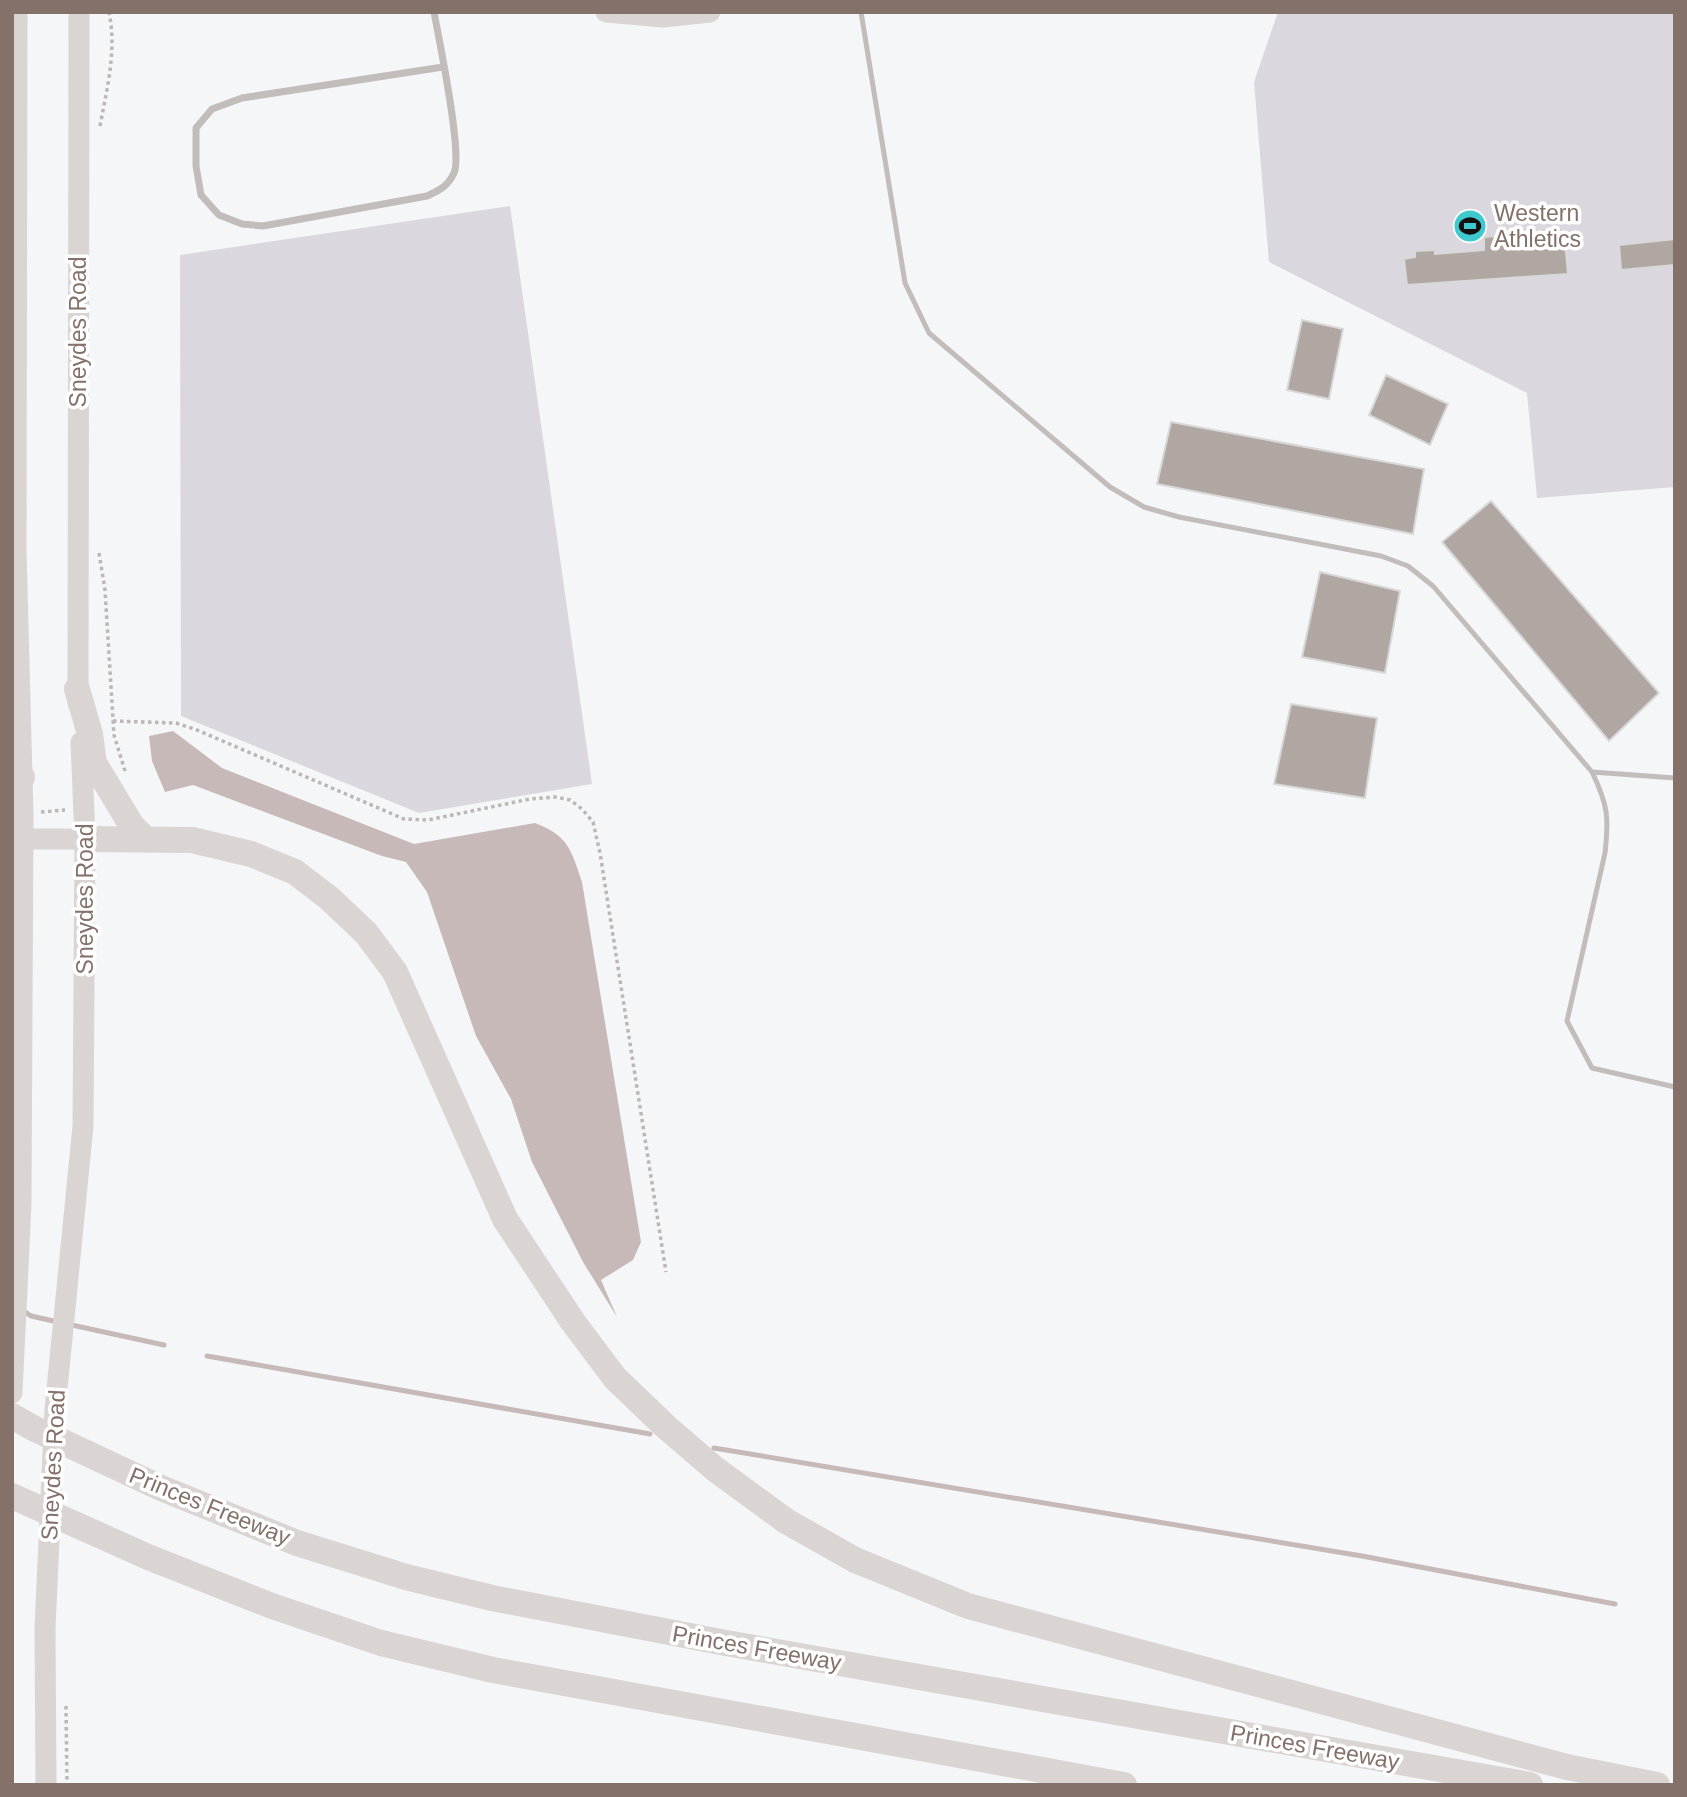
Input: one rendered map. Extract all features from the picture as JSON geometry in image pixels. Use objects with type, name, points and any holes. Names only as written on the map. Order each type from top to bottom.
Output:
[{"type":"highway","points":[[77,689],[90,734],[94,763],[132,826],[144,838]]},
{"type":"highway","points":[[85,839],[144,838],[204,843],[251,854],[295,872],[329,898],[366,933],[395,972],[505,1219],[572,1322],[615,1378],[665,1426],[715,1469],[786,1521],[855,1560],[968,1606],[1567,1767],[1657,1785]]},
{"type":"highway","name":"Princes Freeway","points":[[12,1416],[162,1488],[297,1543],[407,1577],[468,1592],[726,1643],[1530,1785]]},
{"type":"highway","points":[[12,1496],[148,1557],[272,1606],[381,1643],[493,1670],[1124,1785]]},
{"type":"main road","name":"Sneydes Road","points":[[12,1392],[21,1204],[16,550],[17,12]]},
{"type":"main road","name":"Sneydes Road","points":[[46,1785],[45,1628],[55,1409],[83,1126],[85,810],[77,689],[79,12]]},
{"type":"main road","points":[[606,12],[663,17],[710,12]]},
{"type":"main road","points":[[19,831],[85,839]]},
{"type":"street","points":[[434,12],[457,146],[456,170],[446,187],[427,196],[263,226],[242,224],[219,215],[201,195],[196,166],[196,128],[212,109],[242,98],[443,67]]},
{"type":"lane","points":[[861,12],[905,283],[929,333],[1110,487],[1144,507],[1179,517],[1381,556],[1408,566],[1433,586],[1592,772],[1605,799],[1605,853],[1567,1021],[1592,1068],[1675,1087]]},
{"type":"lane","points":[[1592,772],[1675,778]]},
{"type":"path","points":[[97,137],[111,64],[113,31],[109,12]]},
{"type":"path","points":[[98,547],[105,590],[114,735],[128,779]]},
{"type":"path","points":[[113,721],[176,723],[197,730],[404,819],[428,820],[530,799],[556,797],[570,800],[582,809],[593,822],[600,853],[666,1272]]},
{"type":"path","points":[[19,831],[85,810]]},
{"type":"shaded area","name":"Western Athletics","points":[[1278,12],[1675,12],[1675,487],[1537,498],[1527,393],[1269,262],[1254,82]]},
{"type":"shaded area","points":[[510,206],[592,784],[419,813],[181,716],[180,255]]},
{"type":"shaded area","points":[[173,731],[222,768],[414,844],[535,823],[555,833],[567,845],[582,882],[641,1242],[633,1260],[601,1280],[617,1317],[583,1262],[532,1162],[511,1099],[476,1036],[427,892],[406,862],[382,856],[193,785],[165,792],[152,761],[149,736]]},
{"type":"building","points":[[1564,231],[1568,274],[1407,285],[1404,259],[1415,257],[1415,251],[1435,250],[1435,254],[1484,250],[1484,237]]},
{"type":"building","points":[[1675,239],[1675,265],[1621,270],[1619,245]]},
{"type":"building","points":[[1302,320],[1343,329],[1329,399],[1287,390]]},
{"type":"building","points":[[1386,375],[1448,404],[1430,445],[1369,415]]},
{"type":"building","points":[[1171,422],[1424,469],[1413,534],[1157,484]]},
{"type":"building","points":[[1491,501],[1659,693],[1609,741],[1442,542]]},
{"type":"building","points":[[1320,572],[1400,591],[1385,673],[1302,657]]},
{"type":"building","points":[[1291,704],[1377,718],[1365,798],[1274,784]]},
{"type":"waterway","points":[[21,1309],[31,1316],[58,1322]]},
{"type":"waterway","points":[[67,1324],[164,1345]]},
{"type":"waterway","points":[[207,1356],[650,1434]]},
{"type":"waterway","points":[[714,1448],[1362,1556],[1615,1604]]},
{"type":"place","name":"Western Athletics","points":[[1470,226]]}]
